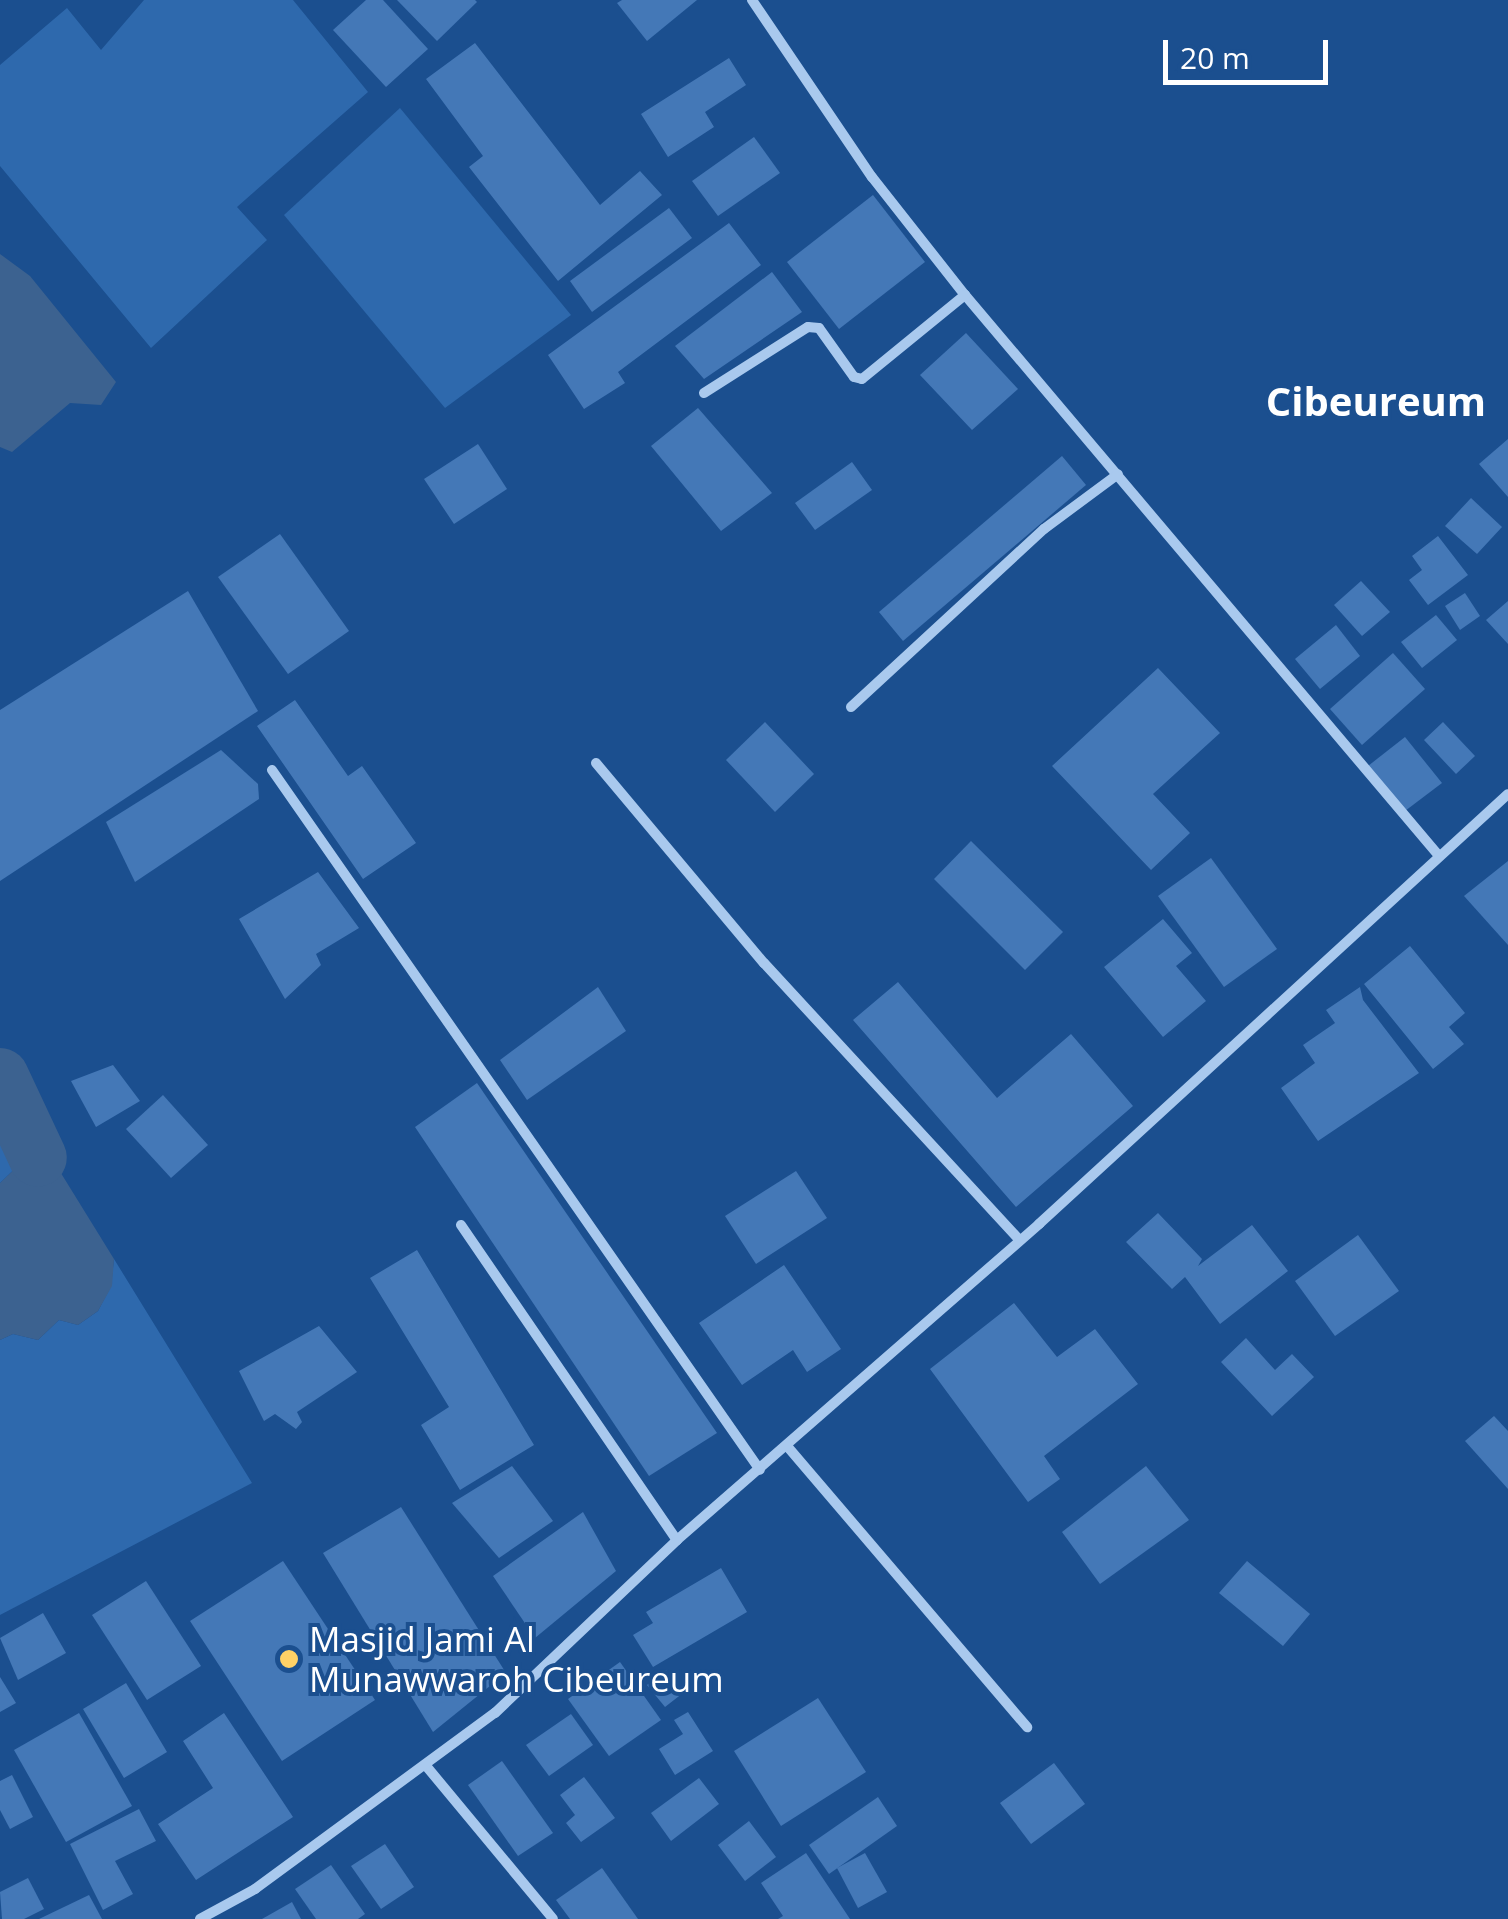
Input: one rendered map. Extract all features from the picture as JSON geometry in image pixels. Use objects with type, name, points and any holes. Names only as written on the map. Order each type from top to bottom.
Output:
[{"type":"street","points":[[752,0],[872,176],[965,296],[1438,856]]},
{"type":"street","points":[[704,393],[808,327],[819,328],[854,377],[862,379],[965,296]]},
{"type":"street","points":[[851,707],[1044,529],[1118,474]]},
{"type":"street","points":[[596,763],[764,964],[1019,1239]]},
{"type":"street","points":[[272,770],[760,1470]]},
{"type":"street","points":[[200,1919],[255,1889],[427,1767],[495,1713],[677,1540],[1019,1239],[1508,794]]},
{"type":"street","points":[[461,1225],[677,1540]]},
{"type":"street","points":[[787,1446],[1026,1727]]},
{"type":"street","points":[[427,1767],[553,1919]]},
{"type":"shaded area","points":[[144,0],[293,0],[368,92],[237,207],[267,240],[151,348],[0,166],[0,65],[67,8],[101,50]]},
{"type":"shaded area","points":[[400,108],[571,315],[445,408],[284,215]]},
{"type":"shaded area","points":[[0,254],[30,276],[116,382],[101,405],[70,403],[12,452],[0,447]]},
{"type":"shaded area","points":[[0,1102],[38,1158],[26,1158],[0,1183]]},
{"type":"shaded area","points":[[51,1157],[114,1259],[112,1286],[98,1311],[78,1325],[59,1320],[38,1340],[13,1334],[0,1340],[0,1183],[26,1158]]},
{"type":"shaded area","points":[[114,1259],[252,1483],[0,1615],[0,1340],[13,1334],[38,1340],[59,1320],[78,1325],[98,1311],[111,1286]]},
{"type":"building","points":[[366,0],[383,0],[428,49],[386,87],[333,30]]},
{"type":"building","points":[[397,0],[475,0],[477,2],[437,41]]},
{"type":"building","points":[[697,0],[647,41],[617,3]]},
{"type":"building","points":[[475,43],[600,205],[640,171],[662,195],[558,281],[469,167],[483,156],[426,79]]},
{"type":"building","points":[[729,58],[746,85],[705,112],[714,127],[668,157],[641,114]]},
{"type":"building","points":[[754,137],[780,173],[718,216],[692,181]]},
{"type":"building","points":[[873,195],[925,262],[839,329],[787,262]]},
{"type":"building","points":[[669,208],[692,238],[592,312],[570,281]]},
{"type":"building","points":[[729,223],[761,265],[618,372],[625,383],[584,409],[548,355]]},
{"type":"building","points":[[772,272],[802,312],[704,379],[675,346]]},
{"type":"building","points":[[966,333],[1018,389],[972,430],[920,375]]},
{"type":"building","points":[[698,408],[772,493],[721,531],[651,446]]},
{"type":"building","points":[[1508,439],[1508,497],[1479,464]]},
{"type":"building","points":[[478,444],[507,489],[454,524],[424,479]]},
{"type":"building","points":[[1062,456],[1086,485],[903,641],[879,612]]},
{"type":"building","points":[[852,462],[872,490],[815,530],[795,503]]},
{"type":"building","points":[[1471,498],[1502,527],[1477,554],[1445,526]]},
{"type":"building","points":[[280,534],[349,631],[288,674],[218,577]]},
{"type":"building","points":[[1438,536],[1468,575],[1428,605],[1409,580],[1422,570],[1412,556]]},
{"type":"building","points":[[1361,581],[1390,612],[1362,636],[1334,605]]},
{"type":"building","points":[[188,591],[258,711],[0,881],[0,710]]},
{"type":"building","points":[[1465,593],[1480,616],[1460,630],[1445,606]]},
{"type":"building","points":[[1508,601],[1508,644],[1486,620]]},
{"type":"building","points":[[1436,615],[1457,640],[1422,668],[1401,642]]},
{"type":"building","points":[[1336,625],[1360,656],[1320,689],[1295,659]]},
{"type":"building","points":[[1393,653],[1425,689],[1362,745],[1330,709]]},
{"type":"building","points":[[1158,668],[1220,733],[1153,794],[1190,833],[1151,870],[1052,766]]},
{"type":"building","points":[[295,700],[348,776],[362,766],[416,843],[363,879],[257,726]]},
{"type":"building","points":[[765,722],[814,774],[775,812],[726,760]]},
{"type":"building","points":[[1443,722],[1475,756],[1456,774],[1424,740]]},
{"type":"building","points":[[1405,737],[1442,783],[1405,811],[1368,766]]},
{"type":"building","points":[[221,750],[258,784],[259,799],[135,882],[106,822]]},
{"type":"building","points":[[971,841],[1063,932],[1025,970],[934,879]]},
{"type":"building","points":[[1211,858],[1277,949],[1224,987],[1158,896]]},
{"type":"building","points":[[1508,861],[1508,945],[1464,896]]},
{"type":"building","points":[[318,872],[359,928],[316,954],[321,965],[285,999],[239,919]]},
{"type":"building","points":[[1163,919],[1192,953],[1176,966],[1206,1001],[1163,1037],[1104,967]]},
{"type":"building","points":[[1410,946],[1465,1013],[1449,1027],[1464,1044],[1433,1069],[1364,984]]},
{"type":"building","points":[[898,982],[997,1098],[1071,1034],[1133,1106],[1016,1207],[853,1020]]},
{"type":"building","points":[[598,987],[626,1031],[527,1100],[500,1060]]},
{"type":"building","points":[[1360,987],[1363,1000],[1419,1073],[1318,1141],[1281,1088],[1315,1063],[1303,1045],[1335,1023],[1326,1010]]},
{"type":"building","points":[[113,1065],[140,1101],[96,1127],[71,1081]]},
{"type":"building","points":[[477,1083],[717,1433],[649,1476],[415,1127]]},
{"type":"building","points":[[163,1095],[208,1145],[171,1178],[126,1129]]},
{"type":"building","points":[[796,1171],[827,1218],[756,1264],[725,1216]]},
{"type":"building","points":[[1158,1213],[1202,1259],[1198,1266],[1252,1225],[1288,1271],[1220,1324],[1185,1277],[1172,1289],[1126,1242]]},
{"type":"building","points":[[1358,1235],[1399,1291],[1335,1336],[1295,1281]]},
{"type":"building","points":[[417,1250],[534,1445],[460,1490],[421,1425],[449,1407],[370,1278]]},
{"type":"building","points":[[784,1265],[841,1349],[807,1372],[793,1350],[742,1385],[699,1323]]},
{"type":"building","points":[[1014,1303],[1057,1357],[1095,1329],[1138,1384],[1044,1456],[1060,1479],[1028,1502],[930,1369]]},
{"type":"building","points":[[319,1326],[357,1372],[297,1412],[302,1422],[296,1429],[275,1414],[264,1421],[239,1371]]},
{"type":"building","points":[[1246,1338],[1275,1370],[1292,1354],[1314,1377],[1272,1416],[1221,1362]]},
{"type":"building","points":[[1494,1416],[1508,1431],[1508,1489],[1465,1441]]},
{"type":"building","points":[[512,1466],[553,1521],[499,1558],[452,1503]]},
{"type":"building","points":[[1146,1466],[1189,1520],[1100,1584],[1062,1532]]},
{"type":"building","points":[[401,1507],[506,1673],[433,1732],[323,1553]]},
{"type":"building","points":[[583,1512],[616,1571],[535,1638],[493,1576]]},
{"type":"building","points":[[283,1561],[375,1700],[282,1761],[190,1621]]},
{"type":"building","points":[[1247,1561],[1310,1614],[1283,1646],[1219,1593]]},
{"type":"building","points":[[721,1568],[747,1612],[653,1667],[633,1635],[653,1623],[646,1612]]},
{"type":"building","points":[[146,1581],[201,1666],[147,1700],[92,1615]]},
{"type":"building","points":[[43,1613],[66,1653],[18,1680],[0,1638]]},
{"type":"building","points":[[620,1662],[661,1720],[609,1756],[568,1699]]},
{"type":"building","points":[[666,1670],[683,1693],[665,1707],[647,1685]]},
{"type":"building","points":[[0,1677],[16,1703],[0,1712]]},
{"type":"building","points":[[126,1683],[167,1752],[124,1778],[83,1709]]},
{"type":"building","points":[[818,1698],[866,1772],[781,1826],[734,1751]]},
{"type":"building","points":[[688,1712],[713,1751],[675,1775],[659,1749],[683,1734],[674,1720]]},
{"type":"building","points":[[79,1713],[132,1806],[66,1842],[14,1750]]},
{"type":"building","points":[[224,1713],[293,1817],[196,1880],[158,1824],[213,1788],[183,1741]]},
{"type":"building","points":[[571,1714],[593,1745],[549,1776],[526,1745]]},
{"type":"building","points":[[502,1761],[553,1833],[518,1856],[468,1785]]},
{"type":"building","points":[[1054,1763],[1085,1804],[1031,1844],[1000,1803]]},
{"type":"building","points":[[12,1775],[33,1817],[10,1829],[0,1810],[0,1781]]},
{"type":"building","points":[[584,1777],[615,1818],[581,1842],[566,1823],[575,1815],[560,1795]]},
{"type":"building","points":[[699,1778],[719,1804],[671,1841],[651,1813]]},
{"type":"building","points":[[878,1797],[897,1826],[829,1874],[809,1845]]},
{"type":"building","points":[[139,1809],[156,1841],[115,1861],[133,1894],[103,1910],[70,1844]]},
{"type":"building","points":[[749,1821],[776,1857],[745,1881],[718,1845]]},
{"type":"building","points":[[385,1844],[414,1887],[381,1909],[351,1866]]},
{"type":"building","points":[[806,1853],[850,1919],[778,1919],[783,1916],[761,1883]]},
{"type":"building","points":[[865,1853],[887,1892],[858,1908],[837,1868]]},
{"type":"building","points":[[331,1865],[365,1914],[358,1919],[316,1919],[295,1889]]},
{"type":"building","points":[[602,1868],[638,1919],[570,1919],[556,1900]]},
{"type":"building","points":[[28,1878],[44,1909],[24,1919],[2,1919],[0,1892]]},
{"type":"building","points":[[89,1895],[102,1919],[39,1919]]},
{"type":"building","points":[[292,1902],[301,1919],[262,1919]]},
{"type":"waterway","points":[[0,1077],[38,1158]]},
{"type":"place","name":"Masjid Jami Al Munawwaroh Cibeureum","points":[[289,1659]]},
{"type":"district","name":"Cibeureum","points":[[1376,401]]}]
